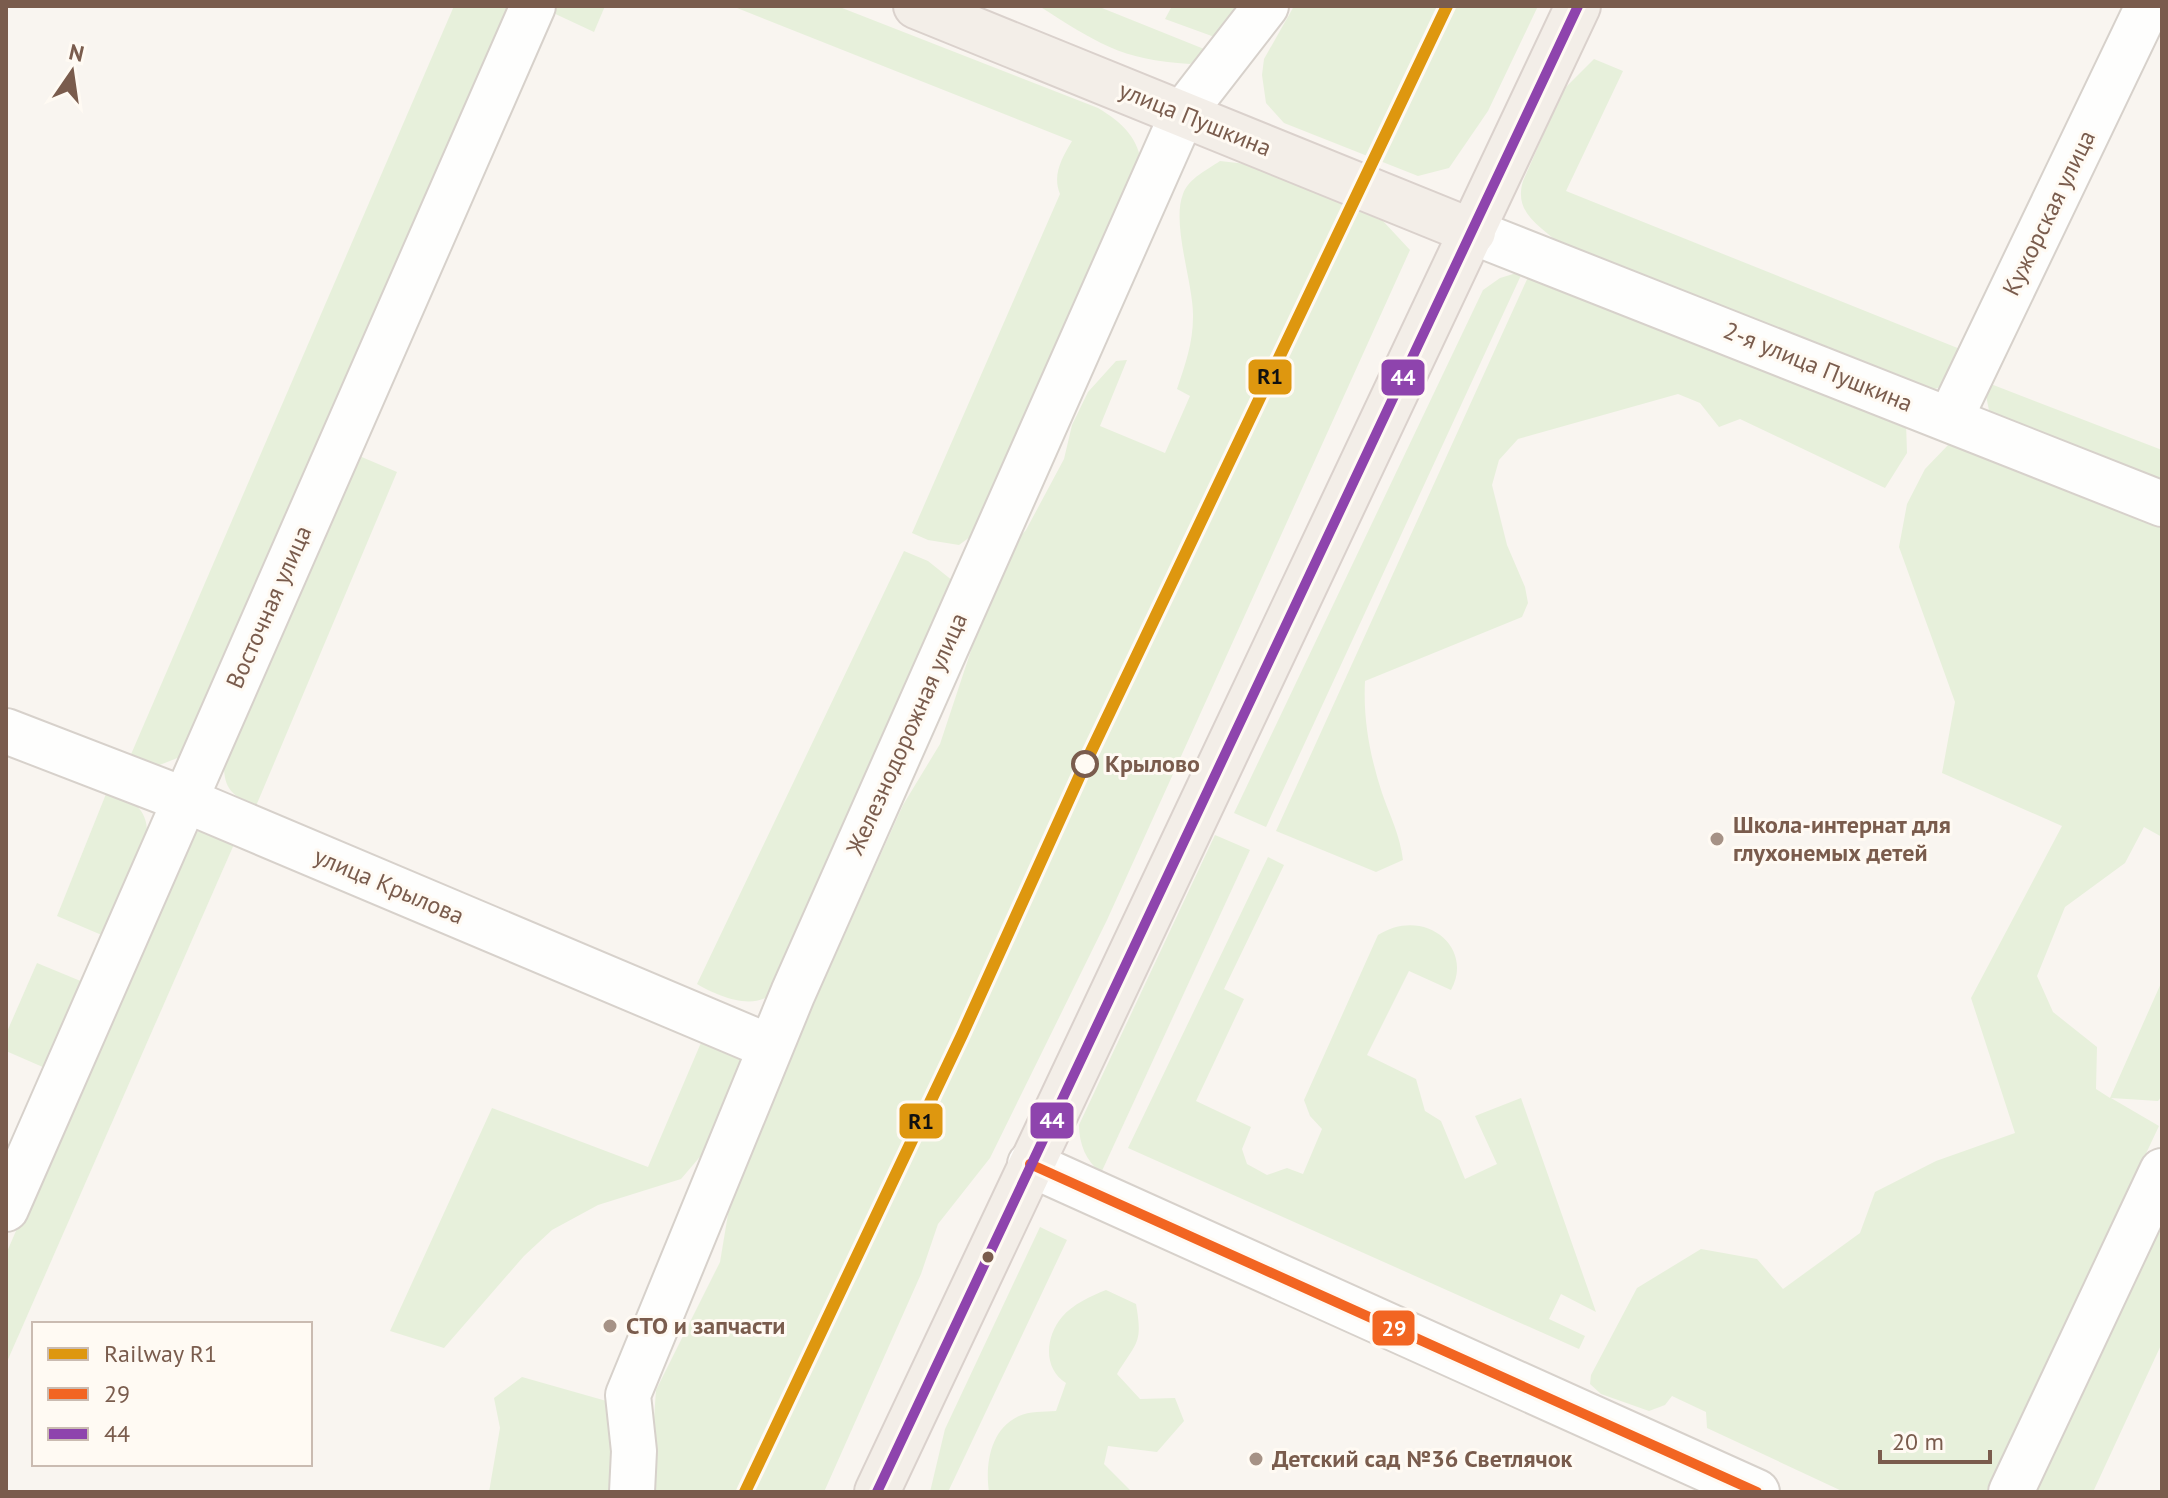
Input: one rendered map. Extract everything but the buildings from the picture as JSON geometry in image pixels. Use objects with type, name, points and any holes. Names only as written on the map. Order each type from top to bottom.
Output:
[{"type":"main road","name":"улица Пушкина","points":[[916,6],[1473,232]]},
{"type":"main road","points":[[877,1492],[1578,6]]},
{"type":"street","name":"Восточная улица","points":[[6,1209],[533,6]]},
{"type":"street","name":"Железнодорожная улица","points":[[632,1492],[634,1451],[628,1395],[770,1047],[1183,113],[1266,6]]},
{"type":"street","name":"Кужорская улица","points":[[1950,419],[2148,6]]},
{"type":"street","name":"2-я улица Пушкина","points":[[1473,232],[2162,504]]},
{"type":"street","name":"улица Крылова","points":[[6,731],[185,800],[770,1047]]},
{"type":"street","points":[[1030,1164],[1757,1492]]},
{"type":"street","points":[[2011,1492],[2162,1171]]},
{"type":"green space","points":[[454,6],[508,6],[180,757],[157,766],[129,759]]},
{"type":"green space","points":[[551,6],[605,6],[594,32],[549,11]]},
{"type":"green space","points":[[732,6],[837,6],[1098,108],[1128,132],[1137,148],[1142,168],[970,537],[959,545],[928,540],[912,533],[1060,194],[1058,173],[1072,141]]},
{"type":"green space","points":[[1039,6],[1097,6],[1209,51],[1190,64],[1126,53],[1093,39]]},
{"type":"green space","points":[[1172,6],[1242,6],[1220,39],[1165,19]]},
{"type":"green space","points":[[1294,6],[1538,6],[1488,111],[1449,168],[1418,176],[1284,123],[1266,103],[1262,75],[1264,59]]},
{"type":"green space","points":[[1594,59],[1623,71],[1566,191],[1965,351],[1949,379],[1939,388],[1923,390],[1562,246],[1538,225],[1525,211],[1521,192],[1523,181],[1563,90]]},
{"type":"green space","points":[[1220,161],[1255,165],[1383,221],[1410,250],[1107,920],[990,1158],[938,1224],[921,1274],[824,1492],[649,1492],[656,1390],[720,1262],[729,1208],[784,1069],[903,805],[940,744],[1003,554],[1026,530],[1064,459],[1072,425],[1088,392],[1116,361],[1127,360],[1100,426],[1165,453],[1190,396],[1177,389],[1193,327],[1180,207],[1189,183]]},
{"type":"green space","points":[[1523,271],[1266,827],[1234,813],[1483,290],[1500,278]]},
{"type":"green space","points":[[1529,275],[1906,422],[1907,453],[1885,488],[1740,419],[1719,427],[1700,403],[1678,394],[1518,439],[1499,460],[1492,485],[1507,545],[1525,587],[1528,603],[1522,617],[1365,681],[1366,724],[1371,752],[1403,860],[1376,872],[1276,831]]},
{"type":"green space","points":[[1983,381],[2162,450],[2162,487],[1991,420]]},
{"type":"green space","points":[[1950,443],[2162,527],[2162,837],[2144,827],[2125,863],[2065,907],[2037,976],[2053,1012],[2097,1047],[2096,1089],[2110,1098],[2162,981],[2162,1096],[2158,1101],[2111,1098],[2159,1126],[1986,1492],[1844,1492],[1707,1428],[1706,1412],[1672,1396],[1665,1405],[1649,1411],[1601,1394],[1590,1384],[1591,1375],[1637,1288],[1701,1249],[1757,1259],[1783,1289],[1860,1233],[1875,1192],[1936,1161],[2015,1133],[1971,998],[2062,826],[1942,773],[1955,702],[1899,547],[1907,504],[1925,469]]},
{"type":"green space","points":[[357,455],[397,472],[256,806],[233,793],[224,769]]},
{"type":"green space","points":[[904,551],[928,561],[953,581],[785,980],[768,996],[757,1001],[739,1001],[712,992],[697,984]]},
{"type":"green space","points":[[108,789],[141,811],[147,834],[104,936],[57,916]]},
{"type":"green space","points":[[208,830],[235,842],[6,1364],[6,1254],[183,845],[197,832]]},
{"type":"green space","points":[[1215,835],[1250,850],[1101,1173],[1084,1152],[1079,1125]]},
{"type":"green space","points":[[1268,857],[1284,865],[1224,989],[1244,999],[1196,1101],[1251,1127],[1242,1149],[1247,1164],[1267,1175],[1287,1168],[1303,1174],[1322,1129],[1310,1116],[1304,1100],[1378,935],[1395,927],[1412,925],[1440,935],[1456,959],[1457,974],[1451,990],[1409,971],[1367,1055],[1416,1079],[1425,1111],[1441,1121],[1465,1179],[1497,1164],[1475,1116],[1521,1098],[1596,1312],[1561,1294],[1549,1319],[1585,1336],[1579,1349],[1128,1148]]},
{"type":"green space","points":[[37,963],[83,982],[45,1068],[6,1051],[6,1034]]},
{"type":"green space","points":[[706,1031],[734,1047],[745,1070],[722,1131],[681,1179],[598,1205],[552,1230],[524,1256],[444,1348],[390,1331],[492,1108],[648,1167]]},
{"type":"green space","points":[[2162,1205],[2162,1343],[2093,1492],[2028,1492]]},
{"type":"green space","points":[[1040,1227],[1067,1240],[948,1492],[930,1492],[945,1429]]},
{"type":"green space","points":[[1106,1290],[1136,1304],[1138,1317],[1137,1342],[1117,1374],[1140,1399],[1175,1398],[1184,1421],[1157,1452],[1108,1446],[1104,1464],[1132,1492],[989,1492],[989,1460],[1002,1430],[1023,1414],[1056,1411],[1066,1383],[1053,1370],[1050,1361],[1050,1343],[1056,1325],[1077,1304]]},
{"type":"green space","points":[[522,1377],[617,1404],[619,1492],[489,1492],[500,1428],[494,1398]]},
{"type":"rail line","name":"R1","points":[[745,1492],[962,1035],[1085,764],[1447,6]]},
{"type":"transit line","name":"44","points":[[877,1492],[1578,6]]},
{"type":"transit line","name":"29","points":[[1030,1164],[1757,1492]]},
{"type":"place","name":"Крылово","points":[[1085,764]]},
{"type":"place","name":"Школа-интернат для глухонемых детей","points":[[1717,839]]},
{"type":"place","name":"СТО и запчасти","points":[[610,1326]]},
{"type":"place","name":"Детский сад №36 Светлячок","points":[[1256,1459]]}]
